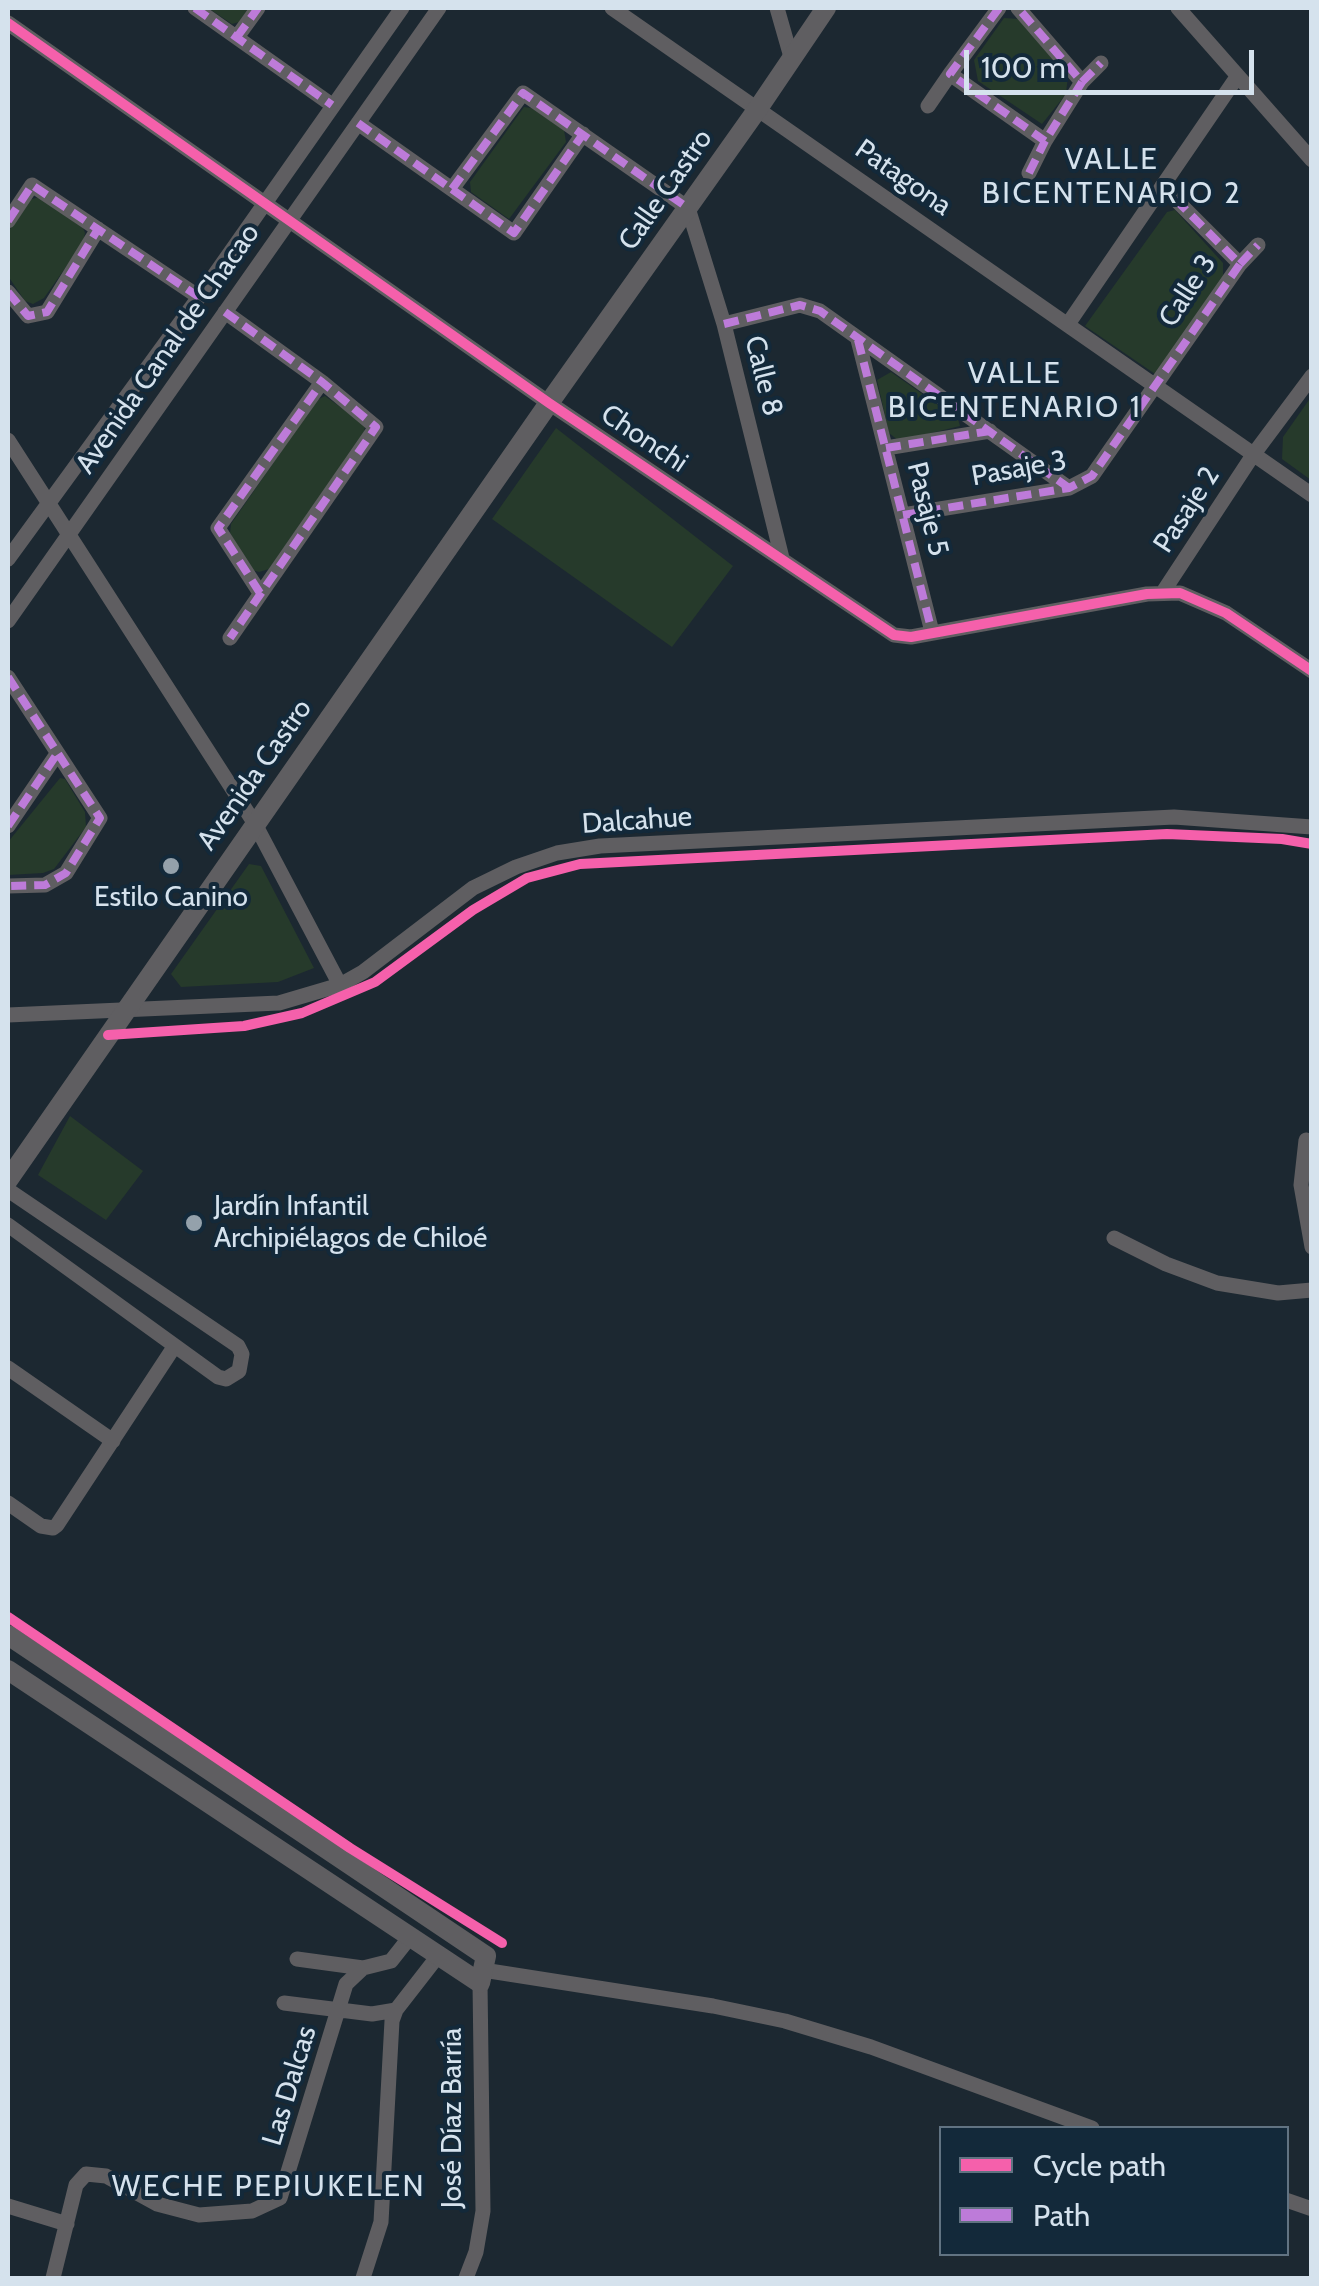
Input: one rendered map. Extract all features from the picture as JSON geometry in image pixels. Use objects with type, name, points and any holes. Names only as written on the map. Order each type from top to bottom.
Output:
[{"type":"street","points":[[195,8],[332,105]]},
{"type":"street","points":[[238,38],[258,8]]},
{"type":"street","name":"Avenida Canal de Chacao","points":[[8,559],[402,8]]},
{"type":"street","name":"Avenida Canal de Chacao","points":[[8,621],[439,8]]},
{"type":"street","name":"Patagona","points":[[612,8],[1312,495]]},
{"type":"street","points":[[777,8],[791,57]]},
{"type":"street","name":"Calle Castro","points":[[548,403],[826,8]]},
{"type":"street","points":[[928,106],[998,8]]},
{"type":"street","points":[[1018,8],[1082,82]]},
{"type":"street","points":[[1178,8],[1312,160]]},
{"type":"street","name":"Chonchi","points":[[8,23],[548,403],[894,635],[911,637],[1163,592],[1180,594],[1226,613],[1312,671]]},
{"type":"street","points":[[1028,173],[1082,82],[1101,63]]},
{"type":"street","points":[[950,74],[1045,141]]},
{"type":"street","points":[[1068,324],[1236,76]]},
{"type":"street","points":[[452,189],[523,93],[688,208]]},
{"type":"street","points":[[358,124],[514,233],[583,134]]},
{"type":"street","points":[[8,221],[32,185],[199,297]]},
{"type":"street","name":"Calle 3","points":[[1155,386],[1240,264],[1162,186]]},
{"type":"street","name":"Calle 8","points":[[688,208],[724,324],[782,558]]},
{"type":"street","points":[[8,292],[28,316],[42,316],[98,229]]},
{"type":"street","points":[[1240,264],[1258,244]]},
{"type":"street","points":[[724,324],[800,305],[820,311],[1069,488]]},
{"type":"street","points":[[225,312],[322,382],[376,427],[230,638]]},
{"type":"street","name":"Pasaje 5","points":[[858,340],[932,632]]},
{"type":"street","name":"Pasaje 2","points":[[1163,592],[1253,455],[1312,376]]},
{"type":"street","points":[[260,593],[218,528],[322,382]]},
{"type":"street","name":"Pasaje 3","points":[[902,515],[1087,482],[1155,386]]},
{"type":"street","name":"Avenida Castro","points":[[8,1180],[548,403]]},
{"type":"street","points":[[886,448],[990,430]]},
{"type":"street","points":[[8,440],[255,824],[340,985]]},
{"type":"street","points":[[8,677],[100,818],[66,873],[45,885],[8,886]]},
{"type":"street","points":[[8,826],[58,754]]},
{"type":"street","name":"Dalcahue","points":[[8,1015],[279,1003],[340,985],[382,960],[473,888],[516,866],[600,846],[1174,816],[1312,827]]},
{"type":"street","points":[[1306,1140],[1300,1186],[1312,1247]]},
{"type":"street","points":[[8,1190],[238,1346],[242,1363],[233,1377],[226,1379],[174,1347],[8,1225]]},
{"type":"street","points":[[1114,1238],[1166,1264],[1217,1283],[1278,1293],[1312,1290]]},
{"type":"street","points":[[8,1503],[41,1526],[53,1528],[174,1347]]},
{"type":"street","points":[[8,1368],[113,1441]]},
{"type":"street","points":[[8,1635],[483,1970]]},
{"type":"street","points":[[8,1670],[438,1956],[483,1970],[785,2021],[871,2047],[1087,2126]]},
{"type":"street","points":[[297,1959],[363,1968],[391,1961],[410,1937]]},
{"type":"street","points":[[363,2278],[380,2222],[394,2016],[438,1956]]},
{"type":"street","points":[[338,2011],[346,1984],[363,1968]]},
{"type":"street","name":"José Díaz Barría","points":[[466,2278],[476,2252],[483,2211],[483,1970]]},
{"type":"street","points":[[284,2002],[394,2016]]},
{"type":"street","name":"Las Dalcas","points":[[67,2224],[78,2180],[86,2174],[106,2176],[157,2204],[198,2215],[252,2211],[280,2198],[338,2011]]},
{"type":"street","points":[[8,2206],[67,2224],[53,2278]]},
{"type":"green space","points":[[208,8],[249,8],[239,22],[232,24]]},
{"type":"green space","points":[[1004,18],[1019,19],[1068,75],[1066,94],[1042,124],[978,81],[974,60]]},
{"type":"green space","points":[[524,107],[532,108],[564,130],[566,142],[509,219],[471,192],[470,182]]},
{"type":"green space","points":[[39,197],[85,233],[83,243],[44,298],[33,304],[25,301],[8,276],[8,232],[29,200]]},
{"type":"green space","points":[[1175,210],[1223,263],[1223,278],[1158,376],[1085,326],[1167,212]]},
{"type":"green space","points":[[891,372],[958,419],[960,426],[899,441],[889,433],[877,380]]},
{"type":"green space","points":[[325,396],[365,425],[364,433],[269,569],[252,570],[230,533],[231,524],[317,400]]},
{"type":"green space","points":[[1311,397],[1311,480],[1282,459],[1283,437]]},
{"type":"green space","points":[[556,428],[733,566],[672,647],[492,519]]},
{"type":"green space","points":[[60,778],[65,779],[85,812],[86,827],[54,869],[8,875],[8,842]]},
{"type":"green space","points":[[249,864],[261,866],[314,968],[278,982],[181,987],[171,974]]},
{"type":"green space","points":[[70,1116],[143,1171],[106,1220],[38,1175]]},
{"type":"marked path","points":[[195,8],[332,105]]},
{"type":"marked path","points":[[237,37],[258,8]]},
{"type":"marked path","points":[[999,8],[950,74],[1045,141],[1082,82],[1018,8]]},
{"type":"marked path","points":[[1082,82],[1101,63]]},
{"type":"marked path","points":[[452,189],[523,93],[688,208]]},
{"type":"marked path","points":[[358,123],[514,233],[583,134]]},
{"type":"marked path","points":[[1029,173],[1045,141]]},
{"type":"marked path","points":[[8,221],[32,185],[199,297]]},
{"type":"marked path","points":[[903,515],[1069,488],[1092,476],[1240,264],[1162,186]]},
{"type":"marked path","points":[[8,292],[28,316],[47,312],[98,229]]},
{"type":"marked path","points":[[1240,264],[1258,245]]},
{"type":"marked path","points":[[724,324],[800,305],[820,311],[1069,488]]},
{"type":"marked path","points":[[225,312],[322,382],[376,427],[230,638]]},
{"type":"marked path","points":[[858,340],[932,632]]},
{"type":"marked path","points":[[260,593],[218,528],[322,382]]},
{"type":"marked path","points":[[886,448],[990,431]]},
{"type":"marked path","points":[[8,677],[100,818],[66,873],[45,885],[8,886]]},
{"type":"marked path","points":[[8,826],[57,754]]},
{"type":"cycle path","points":[[8,23],[549,403],[894,635],[911,637],[1147,594],[1180,593],[1226,613],[1312,671]]},
{"type":"cycle path","points":[[108,1035],[244,1026],[302,1013],[375,982],[473,910],[527,878],[580,864],[1167,834],[1312,844]]},
{"type":"cycle path","points":[[8,1617],[350,1848],[502,1943]]},
{"type":"place","name":"Estilo Canino","points":[[171,866]]},
{"type":"place","name":"Jardín Infantil Archipiélagos de Chiloé","points":[[194,1223]]},
{"type":"district","name":"VALLE BICENTENARIO 2","points":[[1112,177]]},
{"type":"district","name":"VALLE BICENTENARIO 1","points":[[1015,391]]},
{"type":"district","name":"WECHE PEPIUKELEN","points":[[269,2187]]}]
